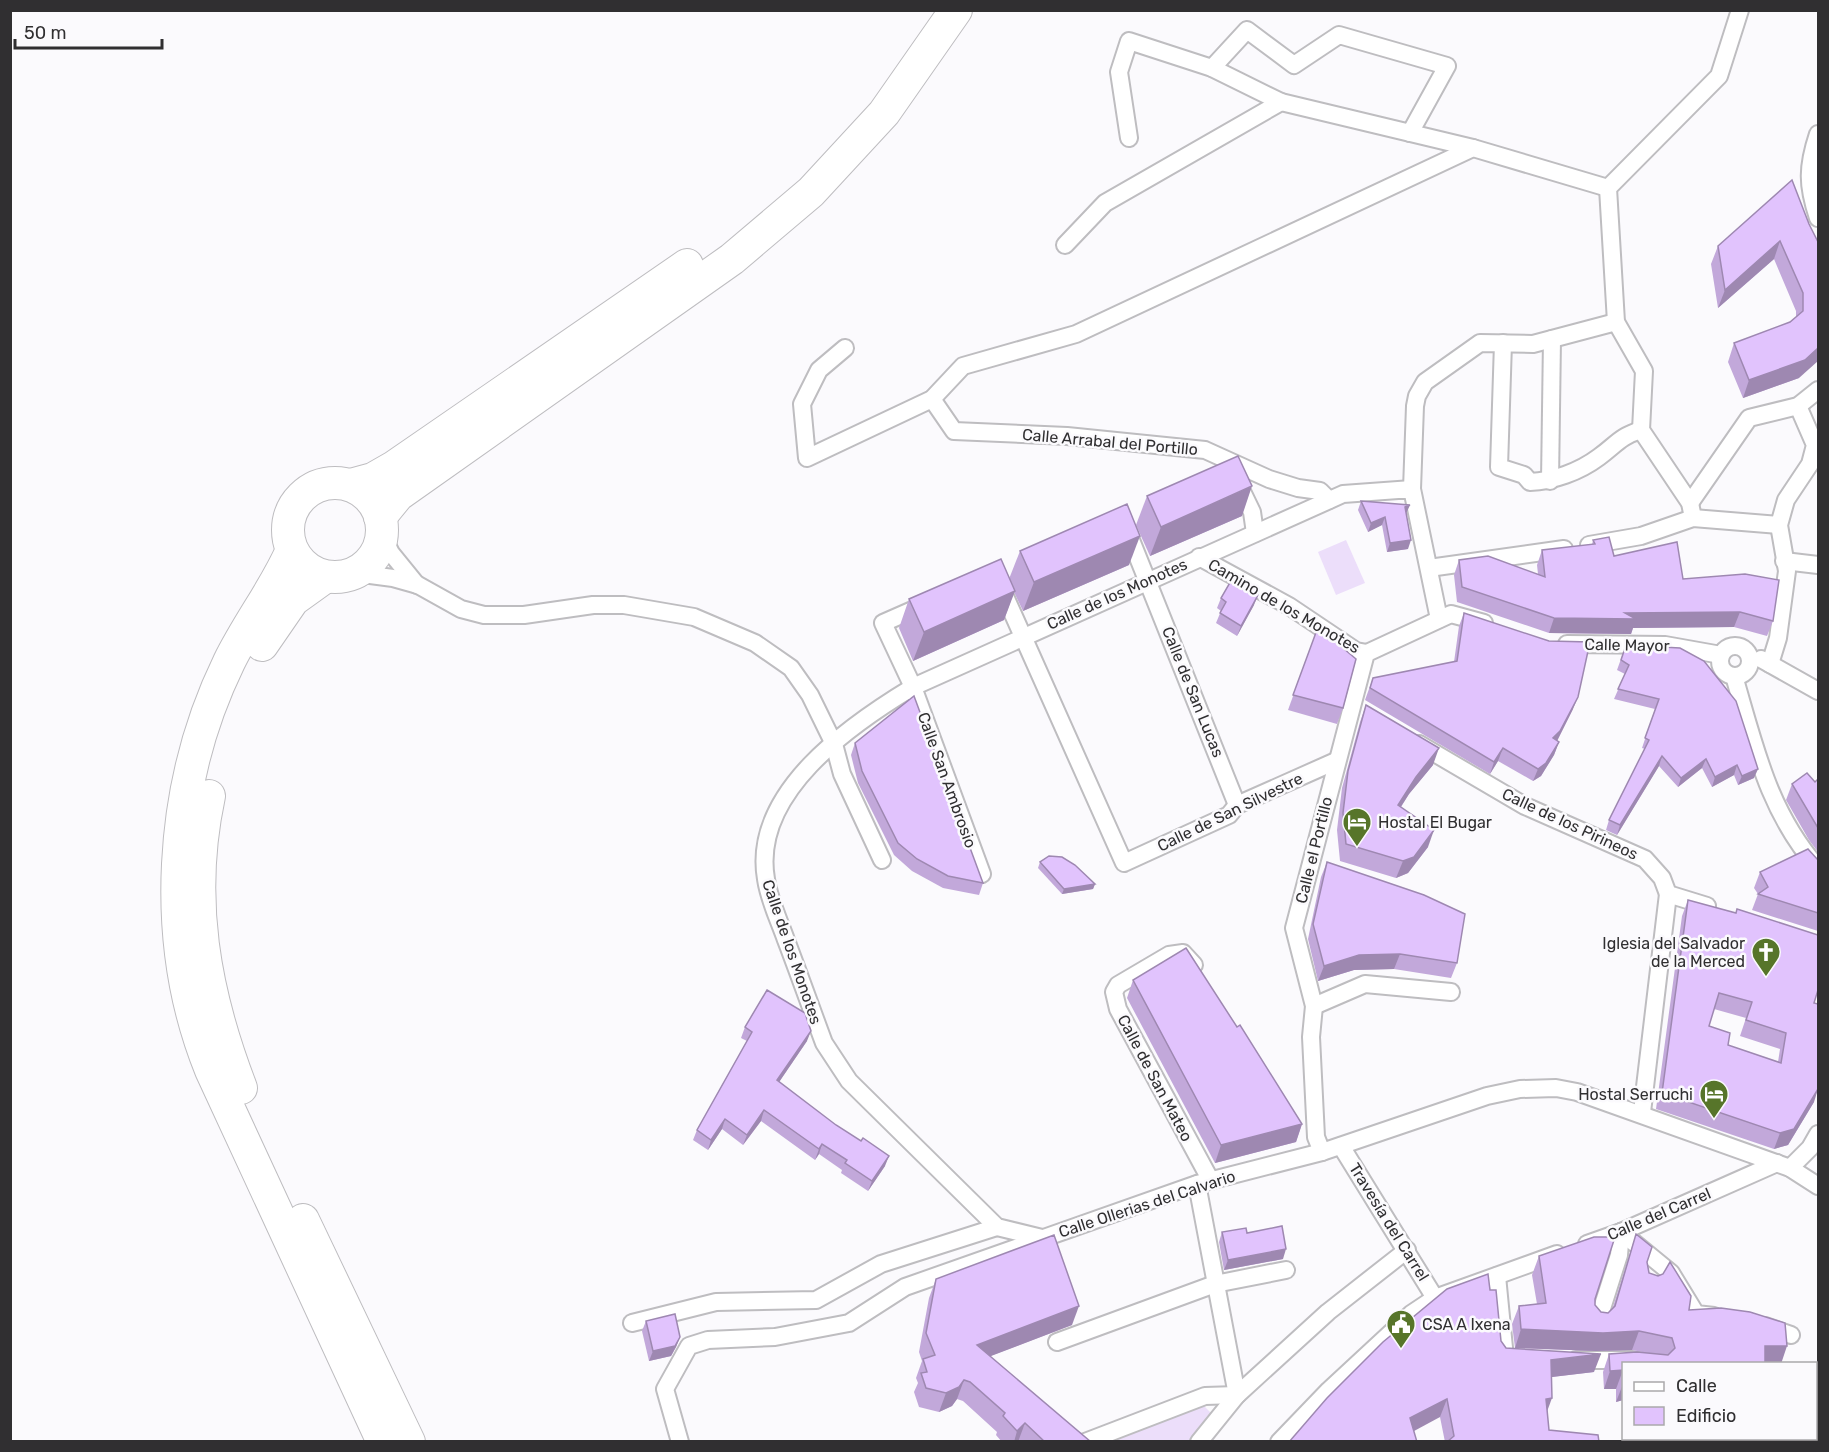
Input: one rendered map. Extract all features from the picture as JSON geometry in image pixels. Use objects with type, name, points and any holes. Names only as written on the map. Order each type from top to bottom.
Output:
[{"type":"highway","points":[[340,575],[312,572],[300,562],[292,550],[288,535],[289,519],[295,504],[306,493],[320,485],[335,483],[351,485],[373,479],[394,468],[717,244],[793,179],[864,104],[931,10]]},
{"type":"highway","points":[[382,1442],[238,1107],[225,1048],[208,989],[201,942],[201,834],[220,743],[238,692],[257,653],[283,611],[303,591],[374,558],[381,526],[398,495],[732,259],[811,192],[884,113],[956,10]]},
{"type":"highway","points":[[351,485],[374,503],[381,526]]},
{"type":"highway","points":[[292,550],[230,660],[213,698],[199,740],[179,837],[177,894],[187,996],[198,1038],[238,1107],[409,1442]]},
{"type":"street","points":[[1740,10],[1719,76],[1608,188],[1616,321],[1644,371],[1641,430],[1692,510],[1779,525]]},
{"type":"street","points":[[1212,68],[1247,30],[1293,65],[1339,35],[1447,66],[1410,133]]},
{"type":"street","points":[[1129,138],[1119,72],[1129,41],[1212,68],[1281,102],[1473,148],[1608,188]]},
{"type":"street","points":[[1065,245],[1105,203],[1281,102]]},
{"type":"street","points":[[1818,134],[1810,158],[1809,191],[1818,218]]},
{"type":"street","points":[[845,348],[819,370],[802,404],[807,458],[932,399],[963,366],[1076,334],[1473,148]]},
{"type":"street","points":[[1439,619],[1412,489],[1415,406],[1421,388],[1425,382],[1471,346],[1479,343],[1533,344],[1616,321]]},
{"type":"street","points":[[1550,481],[1552,339]]},
{"type":"street","points":[[1503,343],[1499,467],[1524,475],[1530,482],[1550,481],[1598,458],[1623,436],[1641,430]]},
{"type":"street","points":[[1429,568],[1632,538],[1692,510],[1749,418],[1798,406],[1818,390]]},
{"type":"street","name":"Calle Arrabal del Portillo","points":[[932,399],[954,431],[1067,436],[1205,450],[1269,479],[1298,488],[1320,491],[1329,500]]},
{"type":"street","points":[[1770,664],[1782,614],[1787,571],[1779,525],[1786,500],[1810,464],[1815,445],[1798,406]]},
{"type":"street","points":[[1219,477],[1230,472],[1235,476],[1252,512],[1255,533]]},
{"type":"street","points":[[1329,500],[1356,492],[1412,489]]},
{"type":"street","name":"Camino de los Monotes","points":[[1199,557],[1329,500]]},
{"type":"street","name":"Calle de San Lucas","points":[[1123,521],[1237,805]]},
{"type":"street","points":[[381,526],[391,553],[418,585]]},
{"type":"street","name":"Camino de los Monotes","points":[[1199,557],[1289,606],[1356,651],[1367,653]]},
{"type":"street","name":"Calle de los Monotes","points":[[1042,1239],[997,1227],[841,1072],[824,1043],[770,894],[765,857],[775,814],[789,790],[807,768],[874,711],[913,687],[1199,557]]},
{"type":"street","points":[[1784,561],[1818,564]]},
{"type":"street","points":[[340,575],[393,578],[418,585],[461,609],[484,615],[524,615],[593,605],[624,605],[674,612],[720,626],[755,643],[791,668],[810,695],[834,744],[842,774],[882,860]]},
{"type":"street","points":[[996,576],[1023,636]]},
{"type":"street","name":"Calle San Ambrosio","points":[[944,597],[883,623],[913,687],[982,874]]},
{"type":"street","points":[[1367,653],[1451,614],[1464,616],[1504,630]]},
{"type":"street","name":"Calle de San Silvestre","points":[[1023,636],[1124,863],[1229,815],[1237,805],[1336,761]]},
{"type":"street","name":"Calle Mayor","points":[[1546,643],[1665,645],[1721,655]]},
{"type":"street","points":[[1818,691],[1734,645],[1724,650],[1721,655],[1722,669],[1734,676],[1770,796],[1787,828],[1818,868]]},
{"type":"street","points":[[1734,676],[1747,671],[1750,662],[1747,652]]},
{"type":"street","name":"Calle el Portillo","points":[[1319,1144],[1311,1037],[1314,1006],[1294,928],[1316,865],[1336,761],[1359,709],[1367,653]]},
{"type":"street","name":"Calle de los Pirineos","points":[[1401,733],[1510,799],[1644,859],[1662,878],[1668,894]]},
{"type":"street","points":[[1642,1112],[1668,894],[1722,911]]},
{"type":"street","name":"Calle de San Mateo","points":[[1203,978],[1190,958],[1177,953],[1118,985],[1114,992],[1118,1009],[1204,1183]]},
{"type":"street","points":[[1314,1006],[1365,984],[1451,992]]},
{"type":"street","name":"Calle Ollerias del Calvario","points":[[680,1442],[665,1389],[689,1346],[708,1340],[775,1337],[849,1323],[905,1287],[1319,1144],[1341,1146],[1487,1096],[1521,1089],[1566,1089],[1642,1112],[1783,1165],[1818,1186]]},
{"type":"street","points":[[1295,1115],[1319,1144]]},
{"type":"street","points":[[1783,1165],[1810,1148],[1818,1134]]},
{"type":"street","name":"Travesía del Carrel","points":[[1341,1146],[1380,1214],[1407,1250],[1435,1298]]},
{"type":"street","name":"Calle del Carrel","points":[[1279,1442],[1394,1328],[1435,1298],[1621,1232],[1783,1165]]},
{"type":"street","points":[[1204,1183],[1215,1284],[1237,1395]]},
{"type":"street","points":[[632,1323],[716,1302],[816,1300],[882,1264],[997,1227]]},
{"type":"street","points":[[1621,1232],[1671,1273],[1696,1314],[1726,1318]]},
{"type":"street","points":[[1598,1321],[1619,1256],[1621,1232]]},
{"type":"street","points":[[1199,1442],[1237,1395],[1328,1312],[1407,1250]]},
{"type":"street","points":[[1650,1284],[1658,1263]]},
{"type":"street","points":[[1057,1342],[1215,1284],[1286,1270]]},
{"type":"street","points":[[1497,1276],[1505,1358],[1537,1359]]},
{"type":"street","points":[[1746,1320],[1785,1333]]},
{"type":"street","points":[[1558,1360],[1644,1362]]},
{"type":"street","points":[[1079,1439],[1205,1396],[1237,1395]]},
{"type":"shaded area","points":[[1346,540],[1365,583],[1336,595],[1318,552]]},
{"type":"shaded area","points":[[1204,1406],[1212,1414],[1190,1441],[1109,1442]]},
{"type":"building","points":[[1792,180],[1818,242],[1818,348],[1805,360],[1749,380],[1734,343],[1790,322],[1803,311],[1803,293],[1780,241],[1725,290],[1718,246]]},
{"type":"building","points":[[1238,456],[1252,486],[1161,527],[1147,496]]},
{"type":"building","points":[[1361,501],[1410,505],[1405,507],[1411,540],[1390,543],[1385,517],[1371,523]]},
{"type":"building","points":[[1127,504],[1140,536],[1034,582],[1020,551]]},
{"type":"building","points":[[1609,537],[1614,556],[1677,542],[1683,579],[1745,574],[1779,580],[1773,621],[1740,612],[1625,613],[1636,619],[1554,618],[1462,587],[1459,560],[1488,556],[1545,577],[1542,550],[1595,544],[1593,540]]},
{"type":"building","points":[[1001,559],[1015,591],[924,632],[909,599]]},
{"type":"building","points":[[1232,579],[1258,595],[1241,626],[1220,613],[1226,602],[1221,598]]},
{"type":"building","points":[[1464,613],[1549,641],[1590,642],[1578,697],[1560,731],[1553,738],[1559,742],[1546,763],[1538,769],[1503,748],[1494,762],[1370,688],[1373,678],[1457,661]]},
{"type":"building","points":[[1318,627],[1356,659],[1343,708],[1293,695]]},
{"type":"building","points":[[1626,645],[1680,648],[1704,661],[1736,701],[1758,769],[1742,776],[1737,765],[1715,777],[1706,759],[1681,778],[1662,756],[1620,825],[1609,820],[1649,740],[1645,738],[1659,699],[1618,689],[1629,665],[1621,660]]},
{"type":"building","points":[[914,696],[983,883],[948,876],[917,859],[898,843],[862,771],[855,743]]},
{"type":"building","points":[[1366,705],[1439,748],[1398,805],[1434,830],[1414,857],[1403,861],[1346,844],[1343,813],[1348,771]]},
{"type":"building","points":[[1807,773],[1815,782],[1818,779],[1818,828],[1792,784]]},
{"type":"building","points":[[1808,849],[1818,860],[1818,913],[1758,894],[1768,887],[1760,872]]},
{"type":"building","points":[[1049,856],[1062,857],[1075,865],[1095,884],[1064,889],[1040,862]]},
{"type":"building","points":[[1327,862],[1424,895],[1465,914],[1457,963],[1400,954],[1359,955],[1324,966],[1313,924]]},
{"type":"building","points":[[1688,900],[1736,913],[1737,909],[1818,935],[1818,990],[1814,1003],[1818,1004],[1818,1089],[1794,1129],[1780,1133],[1662,1093]],"holes":[[[1719,993],[1752,1002],[1746,1020],[1786,1033],[1781,1063],[1728,1045],[1730,1033],[1709,1026]]]},
{"type":"building","points":[[1186,948],[1237,1027],[1240,1025],[1302,1124],[1221,1145],[1133,980]]},
{"type":"building","points":[[767,990],[805,1013],[811,1031],[777,1080],[836,1125],[861,1141],[863,1138],[889,1156],[872,1181],[845,1163],[847,1160],[822,1144],[819,1149],[764,1110],[747,1135],[725,1119],[711,1140],[697,1130],[752,1032],[745,1027]]},
{"type":"building","points":[[1282,1226],[1286,1249],[1228,1260],[1222,1232],[1246,1228],[1247,1233]]},
{"type":"building","points":[[1636,1234],[1652,1247],[1647,1262],[1649,1273],[1658,1276],[1663,1274],[1670,1262],[1691,1296],[1689,1310],[1721,1308],[1750,1312],[1785,1323],[1787,1346],[1765,1346],[1765,1362],[1622,1362],[1622,1370],[1610,1371],[1609,1354],[1637,1352],[1668,1355],[1675,1348],[1672,1338],[1639,1331],[1603,1333],[1521,1329],[1519,1306],[1546,1303],[1539,1256],[1594,1237],[1615,1237],[1595,1299],[1595,1305],[1601,1312],[1608,1313],[1615,1306]]},
{"type":"building","points":[[1054,1235],[1079,1306],[977,1345],[1091,1442],[1045,1442],[1025,1423],[1017,1431],[1003,1416],[1005,1413],[970,1382],[964,1380],[959,1387],[946,1393],[926,1388],[921,1373],[927,1372],[923,1359],[935,1355],[926,1333],[936,1279]]},
{"type":"building","points":[[1488,1274],[1490,1290],[1496,1290],[1501,1341],[1506,1348],[1601,1354],[1551,1360],[1552,1398],[1546,1399],[1549,1430],[1598,1435],[1599,1442],[1447,1442],[1454,1436],[1447,1399],[1410,1418],[1417,1442],[1289,1442],[1327,1398],[1383,1342],[1447,1289]]},
{"type":"building","points":[[675,1314],[680,1337],[675,1346],[653,1351],[646,1321]]},
{"type":"building","points":[[1817,1399],[1818,1401],[1817,1432]]},
{"type":"building","points":[[1649,1440],[1790,1440],[1785,1442],[1649,1442]]},
{"type":"place","name":"Hostal El Bugar","points":[[1357,848]]},
{"type":"place","name":"Iglesia del Salvador de la Merced","points":[[1766,978]]},
{"type":"place","name":"Hostal Serruchi","points":[[1714,1120]]},
{"type":"place","name":"CSA A Ixena","points":[[1401,1350]]}]
